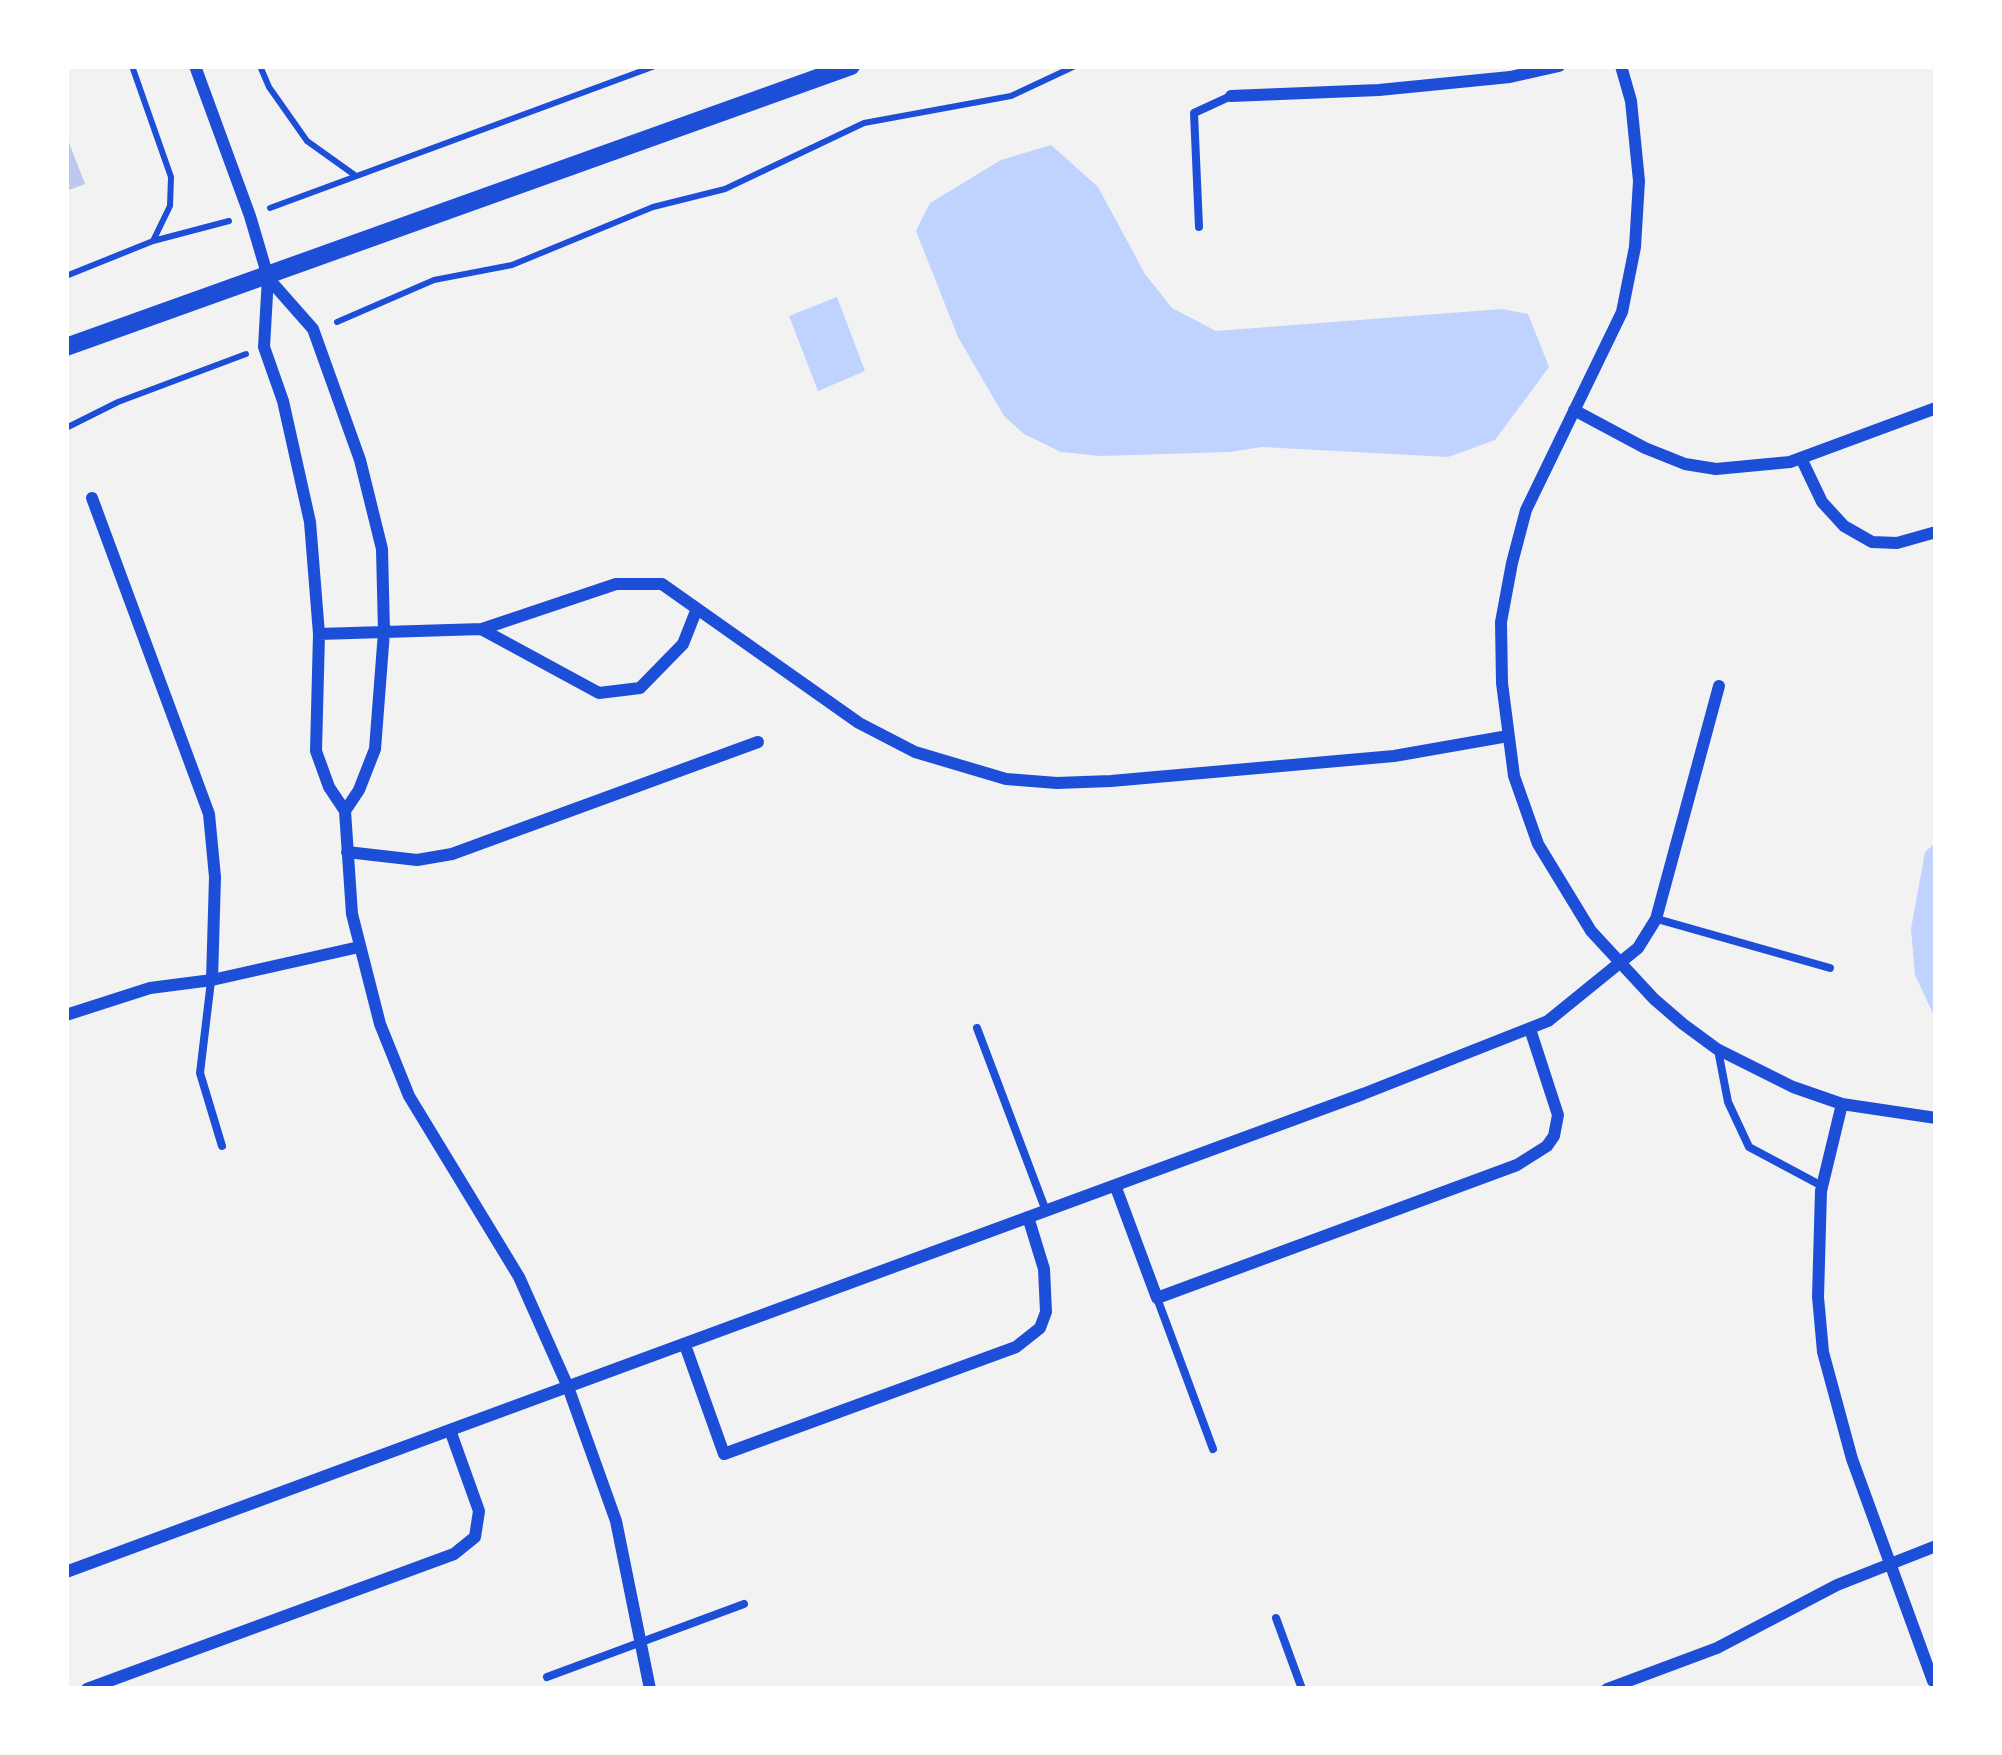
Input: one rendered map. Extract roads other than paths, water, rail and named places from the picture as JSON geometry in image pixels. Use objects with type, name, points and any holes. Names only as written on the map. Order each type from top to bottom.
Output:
[{"type":"street","points":[[195,66],[268,277],[263,347],[283,400],[310,522],[319,634],[316,751],[329,787],[345,811],[358,947],[380,1024],[409,1096],[512,1265],[568,1387],[616,1521],[650,1689]]},
{"type":"street","points":[[66,347],[851,66]]},
{"type":"street","points":[[1231,96],[1379,90],[1510,77],[1559,66]]},
{"type":"street","points":[[1621,66],[1639,181],[1635,247],[1622,312],[1526,510],[1512,563],[1501,622],[1514,776],[1538,844],[1591,931],[1654,999],[1755,1070],[1841,1104],[1936,1118]]},
{"type":"street","points":[[268,277],[313,329],[374,508],[382,549],[384,632],[375,749],[345,811]]},
{"type":"street","points":[[1574,410],[1684,464],[1716,469],[1752,468],[1801,458],[1936,408]]},
{"type":"street","points":[[1801,458],[1822,502],[1844,526],[1872,542],[1897,543],[1936,532]]},
{"type":"street","points":[[92,498],[209,814],[215,877],[212,980]]},
{"type":"street","points":[[319,634],[482,629],[616,584],[662,584],[859,723],[915,752],[1006,779],[1112,781],[1394,756],[1508,736]]},
{"type":"street","points":[[482,629],[599,693],[640,688],[683,644],[696,611]]},
{"type":"street","points":[[66,1572],[1530,1029],[1566,1009],[1638,948],[1656,919],[1718,686]]},
{"type":"street","points":[[347,852],[417,860],[452,854],[758,742]]},
{"type":"street","points":[[66,1016],[150,988],[212,980],[358,947]]},
{"type":"street","points":[[1115,1185],[1157,1298],[1537,1156],[1554,1136],[1558,1115],[1530,1029]]},
{"type":"street","points":[[1841,1104],[1822,1186],[1818,1258],[1823,1352],[1835,1406],[1888,1564],[1935,1680],[1918,1689]]},
{"type":"street","points":[[685,1345],[724,1454],[994,1355],[1031,1338],[1046,1312],[1044,1269],[1028,1217]]},
{"type":"street","points":[[87,1689],[465,1550],[475,1538],[478,1511],[450,1430]]},
{"type":"street","points":[[1607,1689],[1717,1648],[1837,1586],[1936,1546]]},
{"type":"lane","points":[[1199,227],[1194,113],[1231,96]]},
{"type":"lane","points":[[1656,919],[1830,968]]},
{"type":"lane","points":[[212,980],[200,1073],[222,1145]]},
{"type":"lane","points":[[977,1028],[1046,1210]]},
{"type":"lane","points":[[1718,1048],[1728,1102],[1749,1147],[1822,1186]]},
{"type":"lane","points":[[1157,1298],[1213,1449]]},
{"type":"lane","points":[[547,1677],[744,1604]]},
{"type":"lane","points":[[1276,1618],[1301,1689]]},
{"type":"water","points":[[1051,145],[1098,187],[1145,274],[1172,308],[1216,331],[1502,309],[1528,314],[1549,367],[1495,440],[1448,457],[1262,447],[1101,456],[1061,452],[1024,434],[1004,416],[958,337],[916,231],[930,203],[1001,160]]},
{"type":"water","points":[[837,297],[865,371],[818,391],[789,316]]},
{"type":"water","points":[[1936,842],[1936,1020],[1915,975],[1911,929],[1925,852]]}]
